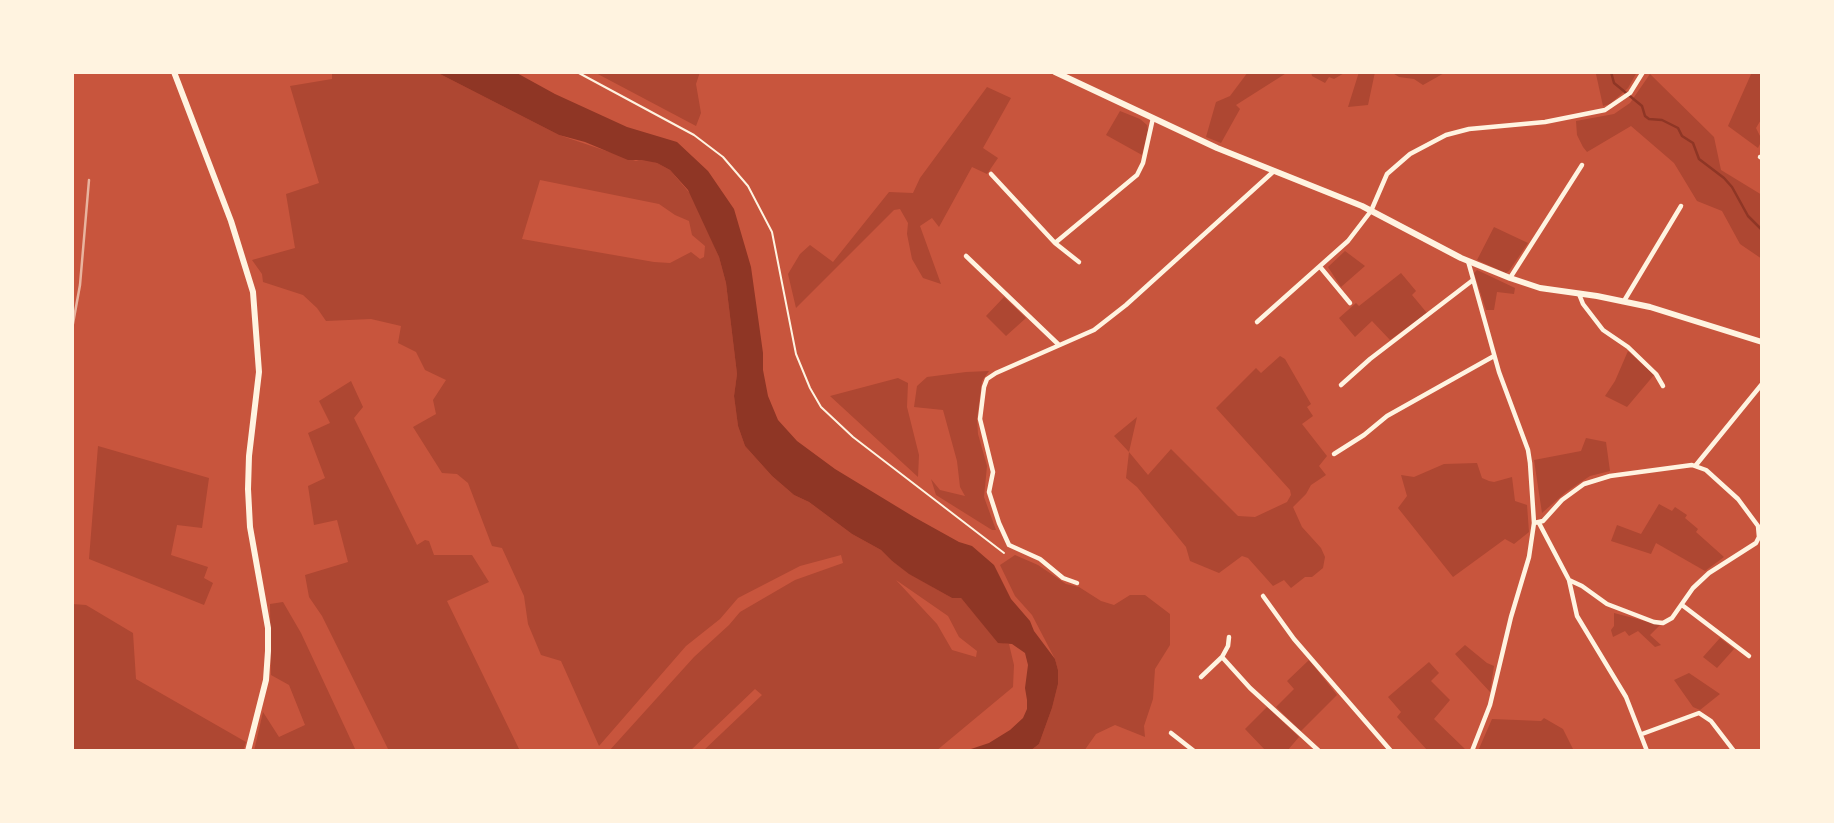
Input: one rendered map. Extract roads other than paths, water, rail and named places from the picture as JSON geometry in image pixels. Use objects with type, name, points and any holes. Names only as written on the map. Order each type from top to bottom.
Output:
[{"type":"street","points":[[174,72],[231,221],[253,292],[259,372],[248,489],[251,537],[268,628],[268,651],[266,680],[248,751]]},
{"type":"street","points":[[1055,72],[1217,148],[1371,211],[1468,261],[1510,278],[1540,288],[1625,301],[1762,342]]},
{"type":"street","points":[[1257,322],[1321,268],[1358,231],[1371,211],[1385,178],[1394,166],[1410,154],[1446,135],[1469,129],[1545,122],[1605,110],[1630,93],[1643,72]]},
{"type":"street","points":[[1055,243],[1137,175],[1143,163],[1153,117]]},
{"type":"street","points":[[1510,278],[1582,165]]},
{"type":"street","points":[[1077,583],[1063,578],[1040,559],[1009,545],[990,499],[993,472],[980,419],[984,387],[991,375],[1094,330],[1126,305],[1274,170]]},
{"type":"street","points":[[991,174],[1055,243],[1079,262]]},
{"type":"street","points":[[1625,301],[1681,206]]},
{"type":"street","points":[[965,256],[1059,345]]},
{"type":"street","points":[[1468,261],[1494,356],[1529,456],[1536,523],[1490,705],[1472,751]]},
{"type":"street","points":[[1321,268],[1350,303]]},
{"type":"street","points":[[1341,385],[1370,359],[1473,280]]},
{"type":"street","points":[[1579,294],[1583,304],[1603,330],[1628,346],[1657,374],[1663,386]]},
{"type":"street","points":[[1334,454],[1387,416],[1494,356]]},
{"type":"street","points":[[1696,465],[1762,384]]},
{"type":"street","points":[[1536,523],[1584,484],[1609,476],[1696,465],[1706,470],[1745,506],[1758,526],[1760,541],[1709,573],[1693,588],[1668,621],[1654,622],[1607,604],[1569,580]]},
{"type":"street","points":[[1536,523],[1569,580],[1577,617],[1626,697],[1647,751]]},
{"type":"street","points":[[1263,596],[1294,639],[1391,751]]},
{"type":"street","points":[[1682,605],[1749,656]]},
{"type":"street","points":[[1201,677],[1222,657],[1229,637]]},
{"type":"street","points":[[1222,657],[1250,688],[1319,751]]},
{"type":"street","points":[[1642,734],[1699,713],[1711,722],[1734,751]]},
{"type":"street","points":[[1171,733],[1194,751]]},
{"type":"waterway","points":[[1611,72],[1614,83],[1642,106],[1645,116],[1678,128],[1682,136],[1693,143],[1699,159],[1732,187],[1748,216],[1762,230]]},
{"type":"railway","points":[[72,329],[80,285],[89,180]]}]
